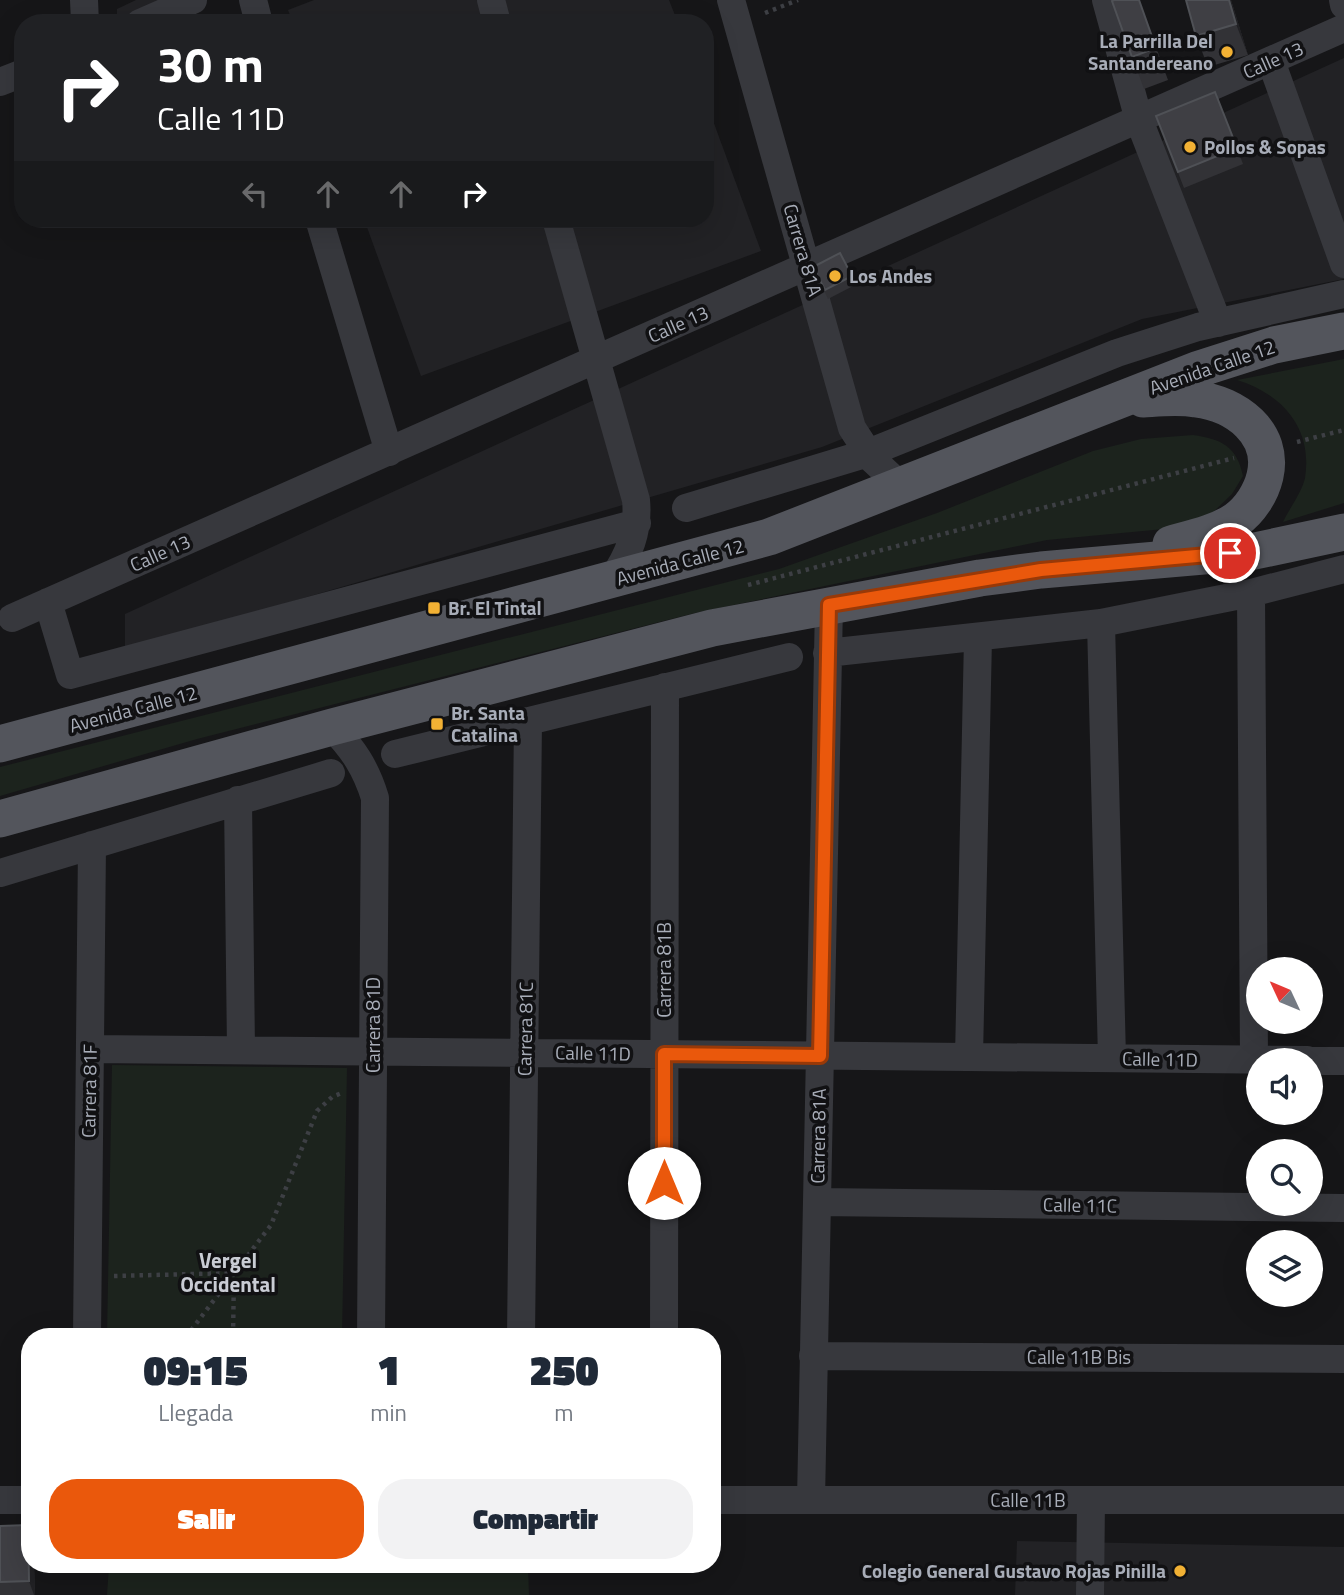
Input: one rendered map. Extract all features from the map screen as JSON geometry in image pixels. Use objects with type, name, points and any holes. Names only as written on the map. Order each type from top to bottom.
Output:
[{"type":"main road","name":"Avenida Calle 12","points":[[0,744],[769,537],[1229,359],[1344,331]]},
{"type":"main road","points":[[1099,564],[1210,533],[1236,520],[1251,506],[1263,485],[1268,463],[1267,449],[1253,426],[1234,411],[1197,399],[1118,400]]},
{"type":"main road","points":[[0,819],[332,727],[664,640],[829,605],[980,578],[1099,564],[1250,552],[1344,532]]},
{"type":"main road","points":[[0,735],[62,728]]},
{"type":"street","points":[[161,14],[193,0]]},
{"type":"street","points":[[1106,0],[1139,120],[1218,323]]},
{"type":"street","points":[[1342,0],[1344,5]]},
{"type":"street","name":"Carrera 81A","points":[[734,12],[852,428],[868,453],[900,485]]},
{"type":"street","name":"Calle 13","points":[[12,618],[1344,29]]},
{"type":"street","points":[[1271,61],[1344,264]]},
{"type":"street","points":[[322,228],[389,452]]},
{"type":"street","points":[[559,228],[636,500],[637,523],[626,560],[611,581]]},
{"type":"street","points":[[686,508],[868,453],[1117,353],[1218,323],[1344,294]]},
{"type":"street","points":[[48,602],[69,675],[637,523]]},
{"type":"street","points":[[827,653],[1101,623],[1251,593],[1344,569]]},
{"type":"street","points":[[1251,593],[1254,1048]]},
{"type":"street","name":"Carrera 81A","points":[[811,1500],[829,605]]},
{"type":"street","points":[[1101,623],[1112,1058]]},
{"type":"street","points":[[969,1057],[978,638]]},
{"type":"street","points":[[395,754],[789,657]]},
{"type":"street","name":"Carrera 81B","points":[[664,1328],[665,688]]},
{"type":"street","name":"Carrera 81C","points":[[521,1328],[528,721]]},
{"type":"street","name":"Carrera 81D","points":[[332,727],[352,748],[366,770],[375,798],[371,1328]]},
{"type":"street","points":[[0,873],[331,772]]},
{"type":"street","points":[[238,800],[241,1050]]},
{"type":"street","name":"Carrera 81F","points":[[87,1328],[92,845]]},
{"type":"street","name":"Calle 11D","points":[[90,1049],[1246,1060]]},
{"type":"street","name":"Calle 11D","points":[[1323,1060],[1344,1061]]},
{"type":"street","name":"Calle 11C","points":[[817,1202],[1344,1208]]},
{"type":"street","name":"Calle 11B Bis","points":[[813,1356],[1344,1359]]},
{"type":"street","points":[[0,1500],[21,1500]]},
{"type":"street","name":"Calle 11B","points":[[721,1500],[1344,1500]]},
{"type":"street","points":[[1090,1595],[1091,1500]]},
{"type":"path","points":[[734,12],[798,0]]},
{"type":"path","points":[[1304,440],[1344,429]]},
{"type":"path","points":[[193,1328],[271,1225],[317,1111],[332,1097],[355,1088]]},
{"type":"path","points":[[101,1277],[234,1273]]},
{"type":"path","points":[[233,1328],[234,1273]]},
{"type":"shaded area","points":[[136,0],[167,0],[135,14],[117,14],[117,9]]},
{"type":"shaded area","points":[[314,0],[669,0],[674,14],[290,14],[288,10]]},
{"type":"shaded area","points":[[1344,58],[1344,279],[1142,319],[822,447],[125,650],[125,614]]},
{"type":"shaded area","points":[[714,123],[761,251],[421,376],[367,228],[714,228]]},
{"type":"shaded area","points":[[1344,359],[1344,503],[1283,522],[1305,478],[1304,444],[1299,429],[1280,404],[1268,394],[1237,380]]},
{"type":"shaded area","points":[[1193,435],[1212,439],[1226,446],[1237,458],[1243,476],[1232,494],[1205,520],[1175,528],[1047,540],[695,613],[197,739],[0,796],[0,767],[779,569],[937,513],[1093,451],[1141,439]]},
{"type":"shaded area","points":[[112,1065],[347,1068],[342,1328],[107,1328]]},
{"type":"shaded area","name":"Colegio General Gustavo Rojas Pinilla","points":[[1017,1541],[1344,1547],[1344,1595],[1015,1595]]},
{"type":"shaded area","points":[[108,1573],[528,1573],[529,1595],[107,1595]]},
{"type":"building","points":[[1139,0],[1156,48],[1132,57],[1112,1]]},
{"type":"building","points":[[1186,0],[1229,0],[1236,24],[1196,36]]},
{"type":"building","points":[[1215,92],[1237,148],[1178,172],[1156,116]]},
{"type":"building","points":[[840,253],[852,276],[825,290],[813,267]]},
{"type":"building","points":[[21,1525],[21,1573],[29,1573],[29,1581],[0,1582],[0,1526]]},
{"type":"place","name":"La Parrilla Del Santandereano","points":[[1227,52]]},
{"type":"place","name":"Pollos & Sopas","points":[[1190,147]]},
{"type":"place","name":"Los Andes","points":[[835,276]]},
{"type":"place","name":"Br. El Tintal","points":[[434,608]]},
{"type":"place","name":"Br. Santa Catalina","points":[[437,724]]},
{"type":"place","name":"Colegio General Gustavo Rojas Pinilla","points":[[1180,1571]]},
{"type":"district","name":"Vergel Occidental","points":[[228,1273]]},
{"type":"route","points":[[664,1183],[664,1054],[820,1056],[829,605],[1041,570],[1230,553]]}]
